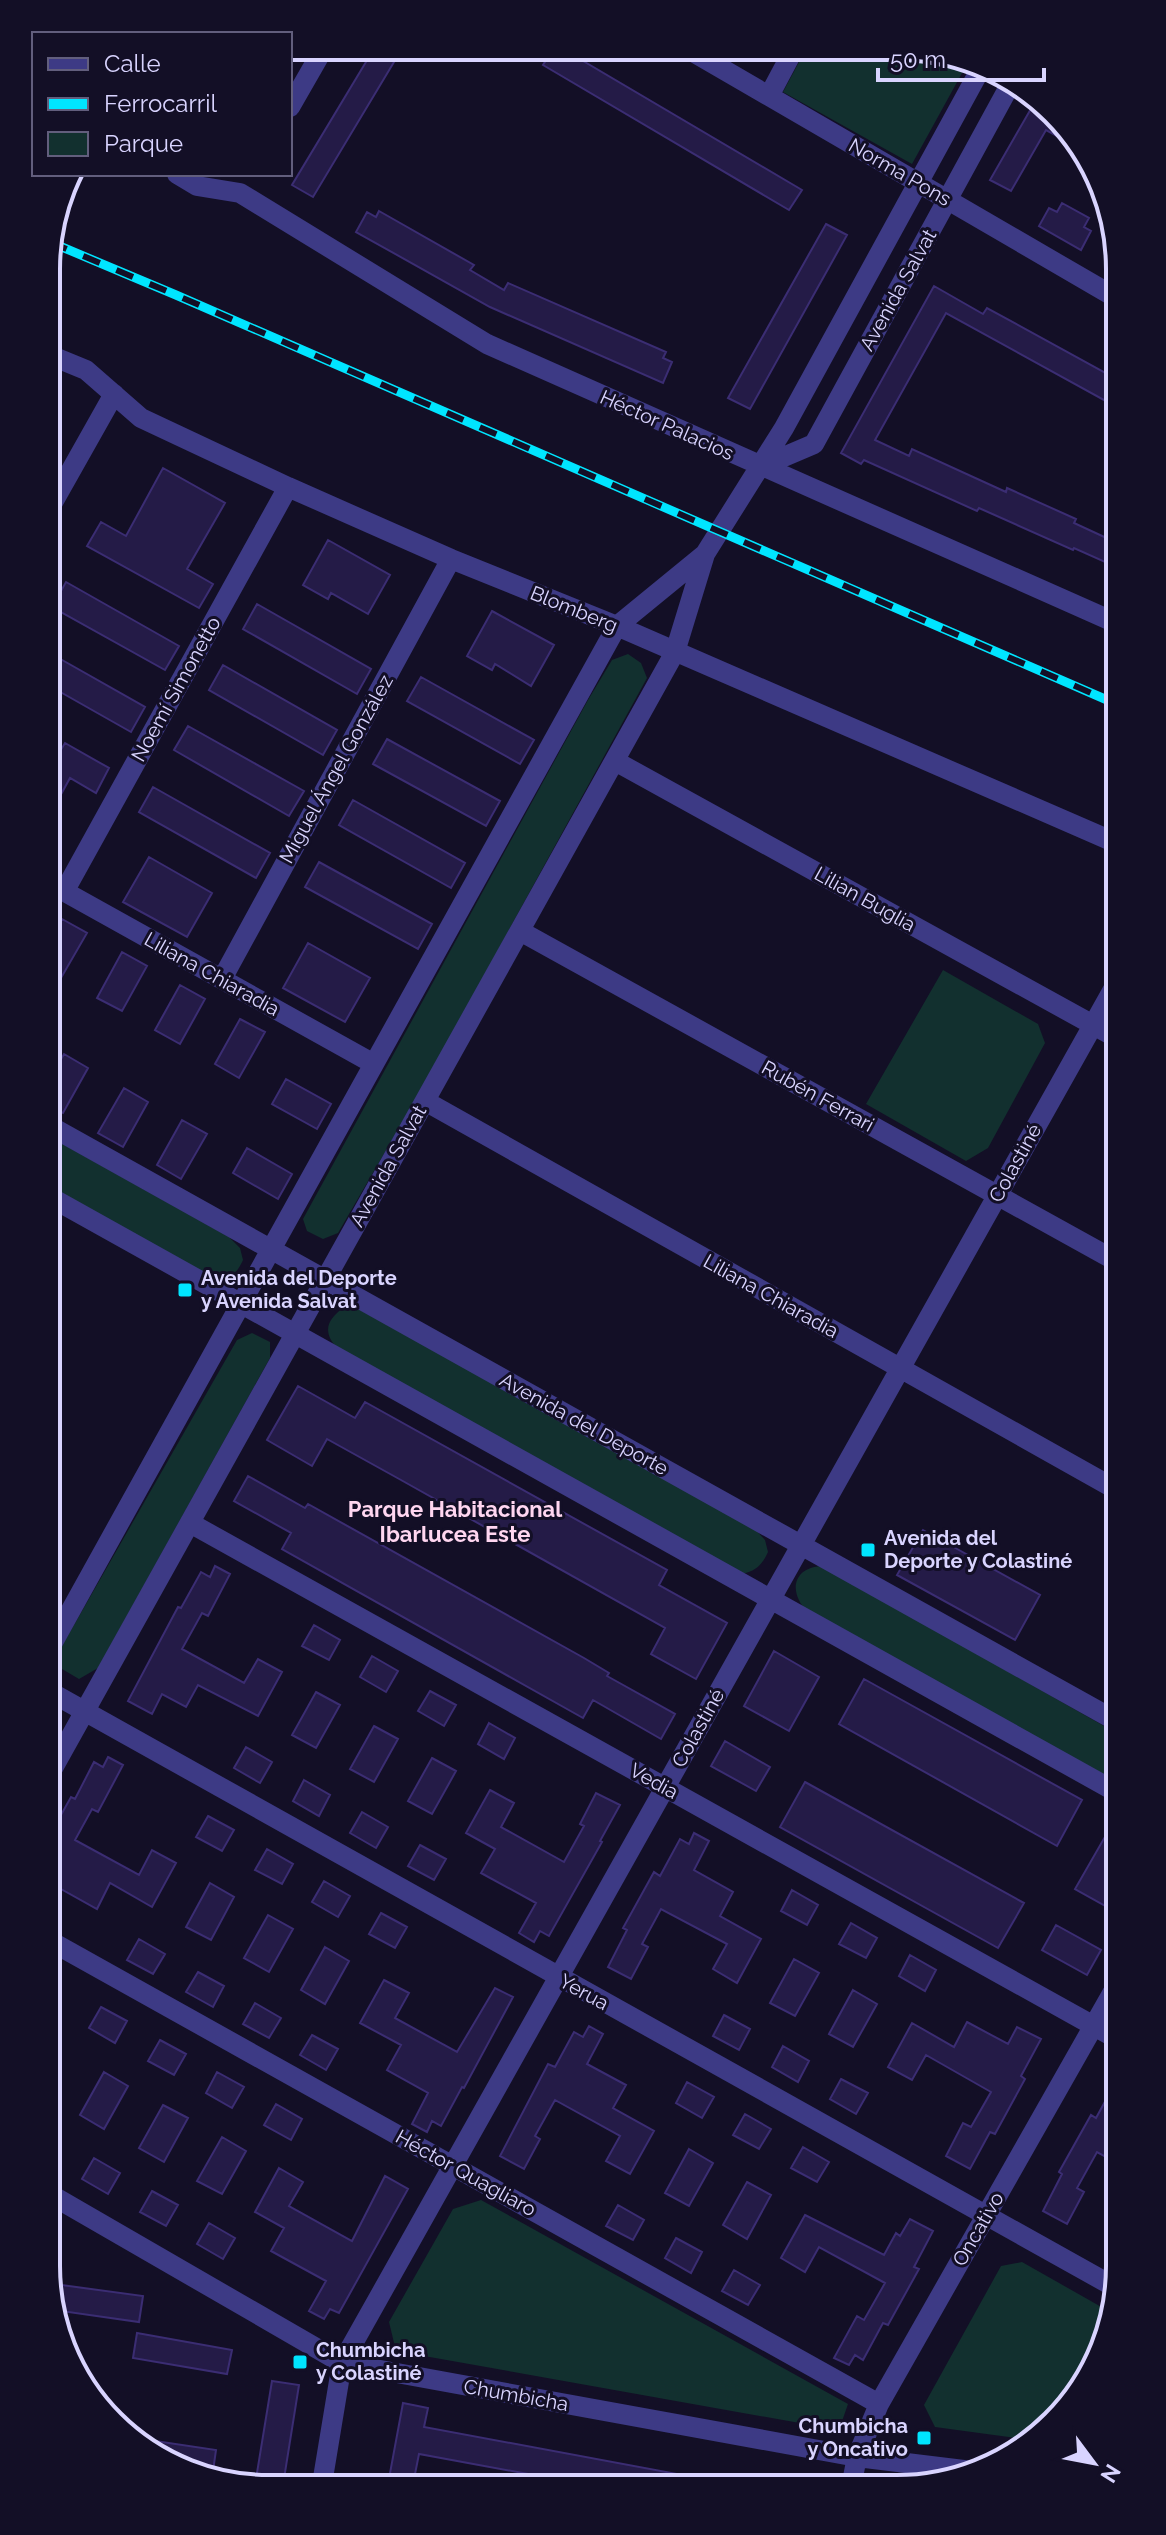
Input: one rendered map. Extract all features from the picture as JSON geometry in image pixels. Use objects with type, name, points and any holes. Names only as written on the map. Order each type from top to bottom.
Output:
[{"type":"street","points":[[292,104],[317,60]]},
{"type":"street","name":"Norma Pons","points":[[707,60],[1106,292]]},
{"type":"street","points":[[769,96],[788,60]]},
{"type":"street","name":"Avenida Salvat","points":[[60,1756],[675,652],[705,554],[760,467],[976,76]]},
{"type":"street","name":"Avenida Salvat","points":[[760,467],[814,444],[1006,91]]},
{"type":"street","points":[[180,176],[197,186],[240,193],[250,176]]},
{"type":"street","name":"Héctor Palacios","points":[[240,193],[487,344],[1106,618]]},
{"type":"street","name":"Blomberg","points":[[60,359],[86,370],[141,418],[288,487],[1106,839]]},
{"type":"street","points":[[60,490],[114,394]]},
{"type":"street","name":"Noemí Simonetto","points":[[60,881],[288,487]]},
{"type":"street","name":"Avenida Salvat","points":[[60,1630],[617,626],[705,554]]},
{"type":"street","name":"Miguel Ángel González","points":[[222,979],[451,559]]},
{"type":"street","name":"Lilian Buglia","points":[[615,761],[1106,1032]]},
{"type":"street","name":"Liliana Chiaradia","points":[[60,890],[374,1064]]},
{"type":"street","name":"Rubén Ferrari","points":[[520,931],[1106,1255]]},
{"type":"street","name":"Colastiné","points":[[323,2475],[342,2363],[1106,1002]]},
{"type":"street","name":"Liliana Chiaradia","points":[[425,1101],[1106,1484]]},
{"type":"street","name":"Avenida del Deporte","points":[[60,1132],[1106,1715]]},
{"type":"street","points":[[60,1203],[1106,1786]]},
{"type":"street","name":"Vedia","points":[[190,1523],[1106,2033]]},
{"type":"street","name":"Yerua","points":[[60,1697],[1106,2282]]},
{"type":"street","name":"Héctor Quagliaro","points":[[60,1946],[879,2404]]},
{"type":"street","name":"Oncativo","points":[[853,2475],[857,2457],[879,2404],[1106,2004]]},
{"type":"street","name":"Chumbicha","points":[[60,2200],[342,2363],[857,2457],[950,2468]]},
{"type":"green space","points":[[800,60],[910,60],[963,71],[912,164],[783,92]]},
{"type":"green space","points":[[628,654],[641,663],[647,678],[425,1083],[338,1233],[323,1239],[307,1231],[303,1219],[588,700],[612,660]]},
{"type":"green space","points":[[943,970],[1038,1024],[1045,1043],[988,1148],[966,1161],[866,1104]]},
{"type":"green space","points":[[60,1143],[229,1237],[240,1248],[243,1260],[230,1277],[217,1282],[60,1195]]},
{"type":"green space","points":[[344,1307],[355,1307],[755,1529],[765,1540],[768,1552],[755,1569],[742,1574],[337,1348],[329,1336],[328,1326]]},
{"type":"green space","points":[[252,1333],[270,1342],[270,1358],[98,1668],[79,1679],[62,1669],[60,1650],[237,1340]]},
{"type":"green space","points":[[822,1566],[1106,1727],[1106,1778],[804,1608],[796,1593],[797,1580],[813,1567]]},
{"type":"green space","points":[[481,2200],[848,2404],[839,2430],[396,2351],[389,2322],[453,2209]]},
{"type":"green space","points":[[1022,2262],[1102,2307],[1095,2333],[1063,2393],[1045,2414],[1016,2438],[935,2427],[924,2405],[1001,2266]]},
{"type":"building","points":[[367,60],[395,60],[313,197],[292,185]]},
{"type":"building","points":[[546,60],[581,60],[802,190],[789,210],[543,65]]},
{"type":"building","points":[[1031,109],[1058,137],[1046,130],[1011,191],[990,180]]},
{"type":"building","points":[[1062,203],[1089,218],[1084,227],[1091,231],[1081,250],[1039,226],[1049,208],[1057,212]]},
{"type":"building","points":[[379,211],[474,265],[470,270],[504,290],[508,283],[666,352],[663,358],[672,362],[663,383],[490,307],[356,232],[367,212],[376,217]]},
{"type":"building","points":[[826,224],[847,235],[750,409],[728,398]]},
{"type":"building","points":[[934,286],[983,314],[987,308],[1106,373],[1106,401],[946,313],[875,440],[909,456],[912,449],[1006,492],[1007,488],[1076,519],[1074,523],[1106,538],[1106,562],[979,508],[977,511],[864,460],[861,464],[841,453]]},
{"type":"building","points":[[163,468],[225,503],[187,569],[213,584],[199,608],[87,546],[101,522],[126,536]]},
{"type":"building","points":[[328,540],[390,575],[368,614],[331,593],[328,599],[303,585]]},
{"type":"building","points":[[66,582],[179,646],[165,670],[60,611],[60,593]]},
{"type":"building","points":[[257,604],[371,669],[357,694],[243,629]]},
{"type":"building","points":[[492,611],[554,645],[531,686],[495,664],[492,670],[467,656]]},
{"type":"building","points":[[60,659],[145,707],[131,732],[60,692]]},
{"type":"building","points":[[223,665],[337,730],[323,755],[209,690]]},
{"type":"building","points":[[421,677],[534,740],[520,764],[407,701]]},
{"type":"building","points":[[188,726],[304,791],[289,816],[174,750]]},
{"type":"building","points":[[387,739],[500,801],[486,826],[373,764]]},
{"type":"building","points":[[65,743],[109,768],[96,793],[70,778],[60,796],[60,751]]},
{"type":"building","points":[[153,787],[270,853],[256,878],[139,812]]},
{"type":"building","points":[[353,800],[465,863],[451,888],[339,825]]},
{"type":"building","points":[[149,857],[212,893],[187,937],[123,902]]},
{"type":"building","points":[[319,862],[432,924],[418,949],[305,887]]},
{"type":"building","points":[[62,919],[87,933],[61,978],[60,977]]},
{"type":"building","points":[[308,943],[370,978],[345,1022],[283,988]]},
{"type":"building","points":[[122,952],[147,966],[122,1011],[97,998]]},
{"type":"building","points":[[180,985],[205,999],[180,1044],[155,1030]]},
{"type":"building","points":[[240,1019],[265,1032],[239,1078],[215,1064]]},
{"type":"building","points":[[64,1054],[88,1068],[63,1113],[60,1111],[60,1061]]},
{"type":"building","points":[[286,1079],[331,1104],[317,1129],[272,1104]]},
{"type":"building","points":[[124,1088],[148,1102],[123,1147],[98,1133]]},
{"type":"building","points":[[182,1120],[207,1134],[181,1179],[157,1165]]},
{"type":"building","points":[[247,1148],[292,1174],[278,1199],[233,1173]]},
{"type":"building","points":[[298,1386],[355,1418],[365,1402],[667,1570],[659,1585],[727,1623],[696,1679],[651,1654],[665,1628],[401,1480],[327,1439],[312,1466],[267,1440]]},
{"type":"building","points":[[248,1476],[305,1508],[308,1504],[584,1658],[609,1673],[607,1676],[675,1714],[661,1739],[593,1700],[583,1718],[282,1549],[291,1533],[234,1501]]},
{"type":"building","points":[[923,1530],[1040,1595],[1015,1640],[897,1575]]},
{"type":"building","points":[[215,1566],[230,1574],[208,1616],[202,1613],[182,1649],[244,1683],[258,1659],[282,1672],[258,1716],[198,1685],[186,1707],[162,1694],[152,1714],[128,1701],[178,1607],[181,1608],[201,1572],[210,1577]]},
{"type":"building","points":[[314,1625],[340,1640],[329,1660],[302,1646]]},
{"type":"building","points":[[774,1651],[819,1677],[789,1731],[744,1706]]},
{"type":"building","points":[[372,1656],[398,1671],[386,1692],[360,1677]]},
{"type":"building","points":[[864,1679],[1082,1800],[1057,1846],[839,1724]]},
{"type":"building","points":[[430,1691],[456,1705],[444,1726],[418,1711]]},
{"type":"building","points":[[316,1692],[340,1705],[316,1748],[292,1735]]},
{"type":"building","points":[[489,1723],[515,1738],[504,1759],[478,1744]]},
{"type":"building","points":[[374,1726],[398,1739],[374,1782],[350,1769]]},
{"type":"building","points":[[725,1741],[770,1767],[756,1791],[711,1766]]},
{"type":"building","points":[[246,1747],[272,1762],[260,1783],[234,1768]]},
{"type":"building","points":[[108,1757],[123,1765],[98,1812],[92,1809],[75,1840],[139,1875],[152,1850],[176,1863],[152,1907],[110,1883],[97,1909],[60,1888],[60,1817],[71,1797],[75,1799],[94,1762],[103,1767]]},
{"type":"building","points":[[432,1758],[456,1771],[432,1814],[408,1801]]},
{"type":"building","points":[[304,1780],[330,1795],[319,1816],[293,1801]]},
{"type":"building","points":[[805,1782],[1024,1903],[998,1948],[780,1827]]},
{"type":"building","points":[[490,1790],[514,1803],[501,1827],[564,1862],[584,1826],[580,1824],[596,1793],[620,1805],[549,1936],[540,1931],[534,1942],[519,1933],[536,1903],[481,1873],[495,1849],[466,1833]]},
{"type":"building","points":[[362,1812],[388,1827],[376,1848],[350,1833]]},
{"type":"building","points":[[208,1816],[234,1830],[222,1851],[196,1837]]},
{"type":"building","points":[[694,1833],[709,1841],[694,1870],[733,1892],[720,1916],[761,1939],[737,1983],[713,1969],[727,1944],[661,1909],[642,1944],[648,1947],[631,1979],[608,1967],[627,1930],[623,1928],[654,1872],[660,1876],[680,1839],[689,1844]]},
{"type":"building","points":[[1106,1835],[1106,1906],[1075,1889]]},
{"type":"building","points":[[420,1845],[446,1859],[434,1880],[408,1866]]},
{"type":"building","points":[[267,1849],[293,1864],[282,1884],[255,1870]]},
{"type":"building","points":[[324,1881],[350,1896],[338,1917],[312,1902]]},
{"type":"building","points":[[210,1883],[234,1897],[211,1940],[186,1927]]},
{"type":"building","points":[[792,1890],[818,1905],[807,1925],[781,1911]]},
{"type":"building","points":[[381,1913],[407,1927],[395,1948],[369,1934]]},
{"type":"building","points":[[268,1915],[293,1929],[269,1972],[244,1958]]},
{"type":"building","points":[[851,1923],[877,1938],[866,1958],[839,1944]]},
{"type":"building","points":[[1056,1925],[1101,1950],[1087,1975],[1042,1950]]},
{"type":"building","points":[[139,1939],[165,1954],[153,1974],[127,1960]]},
{"type":"building","points":[[325,1947],[349,1961],[325,2004],[301,1990]]},
{"type":"building","points":[[910,1955],[936,1970],[925,1991],[899,1976]]},
{"type":"building","points":[[794,1959],[819,1973],[795,2016],[770,2003]]},
{"type":"building","points":[[198,1972],[224,1986],[213,2007],[186,1992]]},
{"type":"building","points":[[384,1980],[409,1993],[395,2018],[457,2052],[495,1988],[513,1997],[441,2126],[432,2121],[427,2132],[412,2124],[428,2093],[387,2070],[401,2045],[360,2023]]},
{"type":"building","points":[[853,1990],[877,2004],[853,2047],[829,2034]]},
{"type":"building","points":[[255,2003],[281,2018],[269,2038],[243,2024]]},
{"type":"building","points":[[101,2007],[127,2021],[115,2043],[89,2028]]},
{"type":"building","points":[[724,2015],[750,2029],[739,2050],[713,2036]]},
{"type":"building","points":[[967,2022],[1008,2044],[1017,2027],[1041,2039],[1021,2076],[1025,2079],[995,2134],[990,2132],[970,2169],[946,2156],[963,2123],[971,2127],[991,2092],[926,2055],[912,2080],[888,2067],[912,2023],[954,2047]]},
{"type":"building","points":[[589,2026],[603,2034],[587,2064],[626,2085],[613,2108],[654,2131],[630,2174],[606,2161],[620,2136],[555,2100],[535,2136],[540,2139],[524,2169],[500,2156],[548,2064],[555,2067],[574,2032],[583,2037]]},
{"type":"building","points":[[312,2035],[338,2049],[326,2070],[300,2055]]},
{"type":"building","points":[[160,2040],[186,2054],[174,2075],[148,2061]]},
{"type":"building","points":[[783,2046],[809,2061],[798,2082],[772,2067]]},
{"type":"building","points":[[104,2072],[128,2086],[104,2129],[80,2115]]},
{"type":"building","points":[[217,2072],[244,2087],[232,2108],[206,2093]]},
{"type":"building","points":[[841,2079],[868,2093],[856,2114],[830,2099]]},
{"type":"building","points":[[687,2082],[714,2097],[702,2118],[676,2103]]},
{"type":"building","points":[[1106,2100],[1106,2157],[1097,2152],[1077,2188],[1084,2192],[1067,2224],[1043,2211],[1062,2174],[1059,2172],[1091,2115],[1096,2118]]},
{"type":"building","points":[[276,2104],[302,2119],[291,2140],[264,2125]]},
{"type":"building","points":[[163,2105],[188,2118],[164,2162],[139,2148]]},
{"type":"building","points":[[745,2114],[771,2129],[759,2149],[733,2135]]},
{"type":"building","points":[[222,2137],[246,2151],[222,2194],[197,2181]]},
{"type":"building","points":[[803,2147],[829,2162],[817,2182],[791,2168]]},
{"type":"building","points":[[689,2149],[713,2163],[689,2206],[665,2193]]},
{"type":"building","points":[[94,2158],[120,2173],[108,2194],[82,2179]]},
{"type":"building","points":[[279,2168],[303,2182],[289,2206],[352,2241],[385,2176],[408,2189],[339,2313],[330,2309],[324,2319],[309,2311],[326,2281],[271,2251],[284,2228],[255,2212]]},
{"type":"building","points":[[747,2182],[771,2195],[747,2239],[723,2225]]},
{"type":"building","points":[[152,2191],[178,2205],[166,2226],[140,2212]]},
{"type":"building","points":[[618,2205],[644,2220],[633,2240],[606,2226]]},
{"type":"building","points":[[805,2215],[884,2255],[896,2233],[900,2236],[910,2219],[933,2231],[914,2267],[919,2269],[888,2325],[883,2323],[863,2360],[855,2355],[849,2365],[834,2358],[857,2316],[864,2320],[885,2283],[819,2247],[805,2272],[781,2258]]},
{"type":"building","points":[[209,2223],[235,2238],[223,2259],[197,2244]]},
{"type":"building","points":[[676,2238],[702,2252],[691,2273],[665,2258]]},
{"type":"building","points":[[734,2270],[760,2285],[748,2305],[722,2291]]},
{"type":"building","points":[[61,2285],[143,2296],[139,2322],[65,2312]]},
{"type":"building","points":[[137,2333],[232,2350],[227,2374],[133,2358]]},
{"type":"building","points":[[272,2381],[299,2385],[285,2475],[257,2475]]},
{"type":"building","points":[[403,2403],[428,2408],[424,2427],[677,2474],[533,2475],[419,2454],[415,2475],[390,2475]]},
{"type":"building","points":[[156,2441],[216,2450],[214,2467],[189,2459]]},
{"type":"railway","points":[[61,247],[1106,700]]},
{"type":"place","name":"Avenida del Deporte y Avenida Salvat","points":[[185,1290]]},
{"type":"place","name":"Avenida del Deporte y Colastiné","points":[[868,1550]]},
{"type":"place","name":"Chumbicha y Colastiné","points":[[300,2362]]},
{"type":"place","name":"Chumbicha y Oncativo","points":[[924,2438]]},
{"type":"district","name":"Parque Habitacional Ibarlucea Este","points":[[455,1522]]}]
